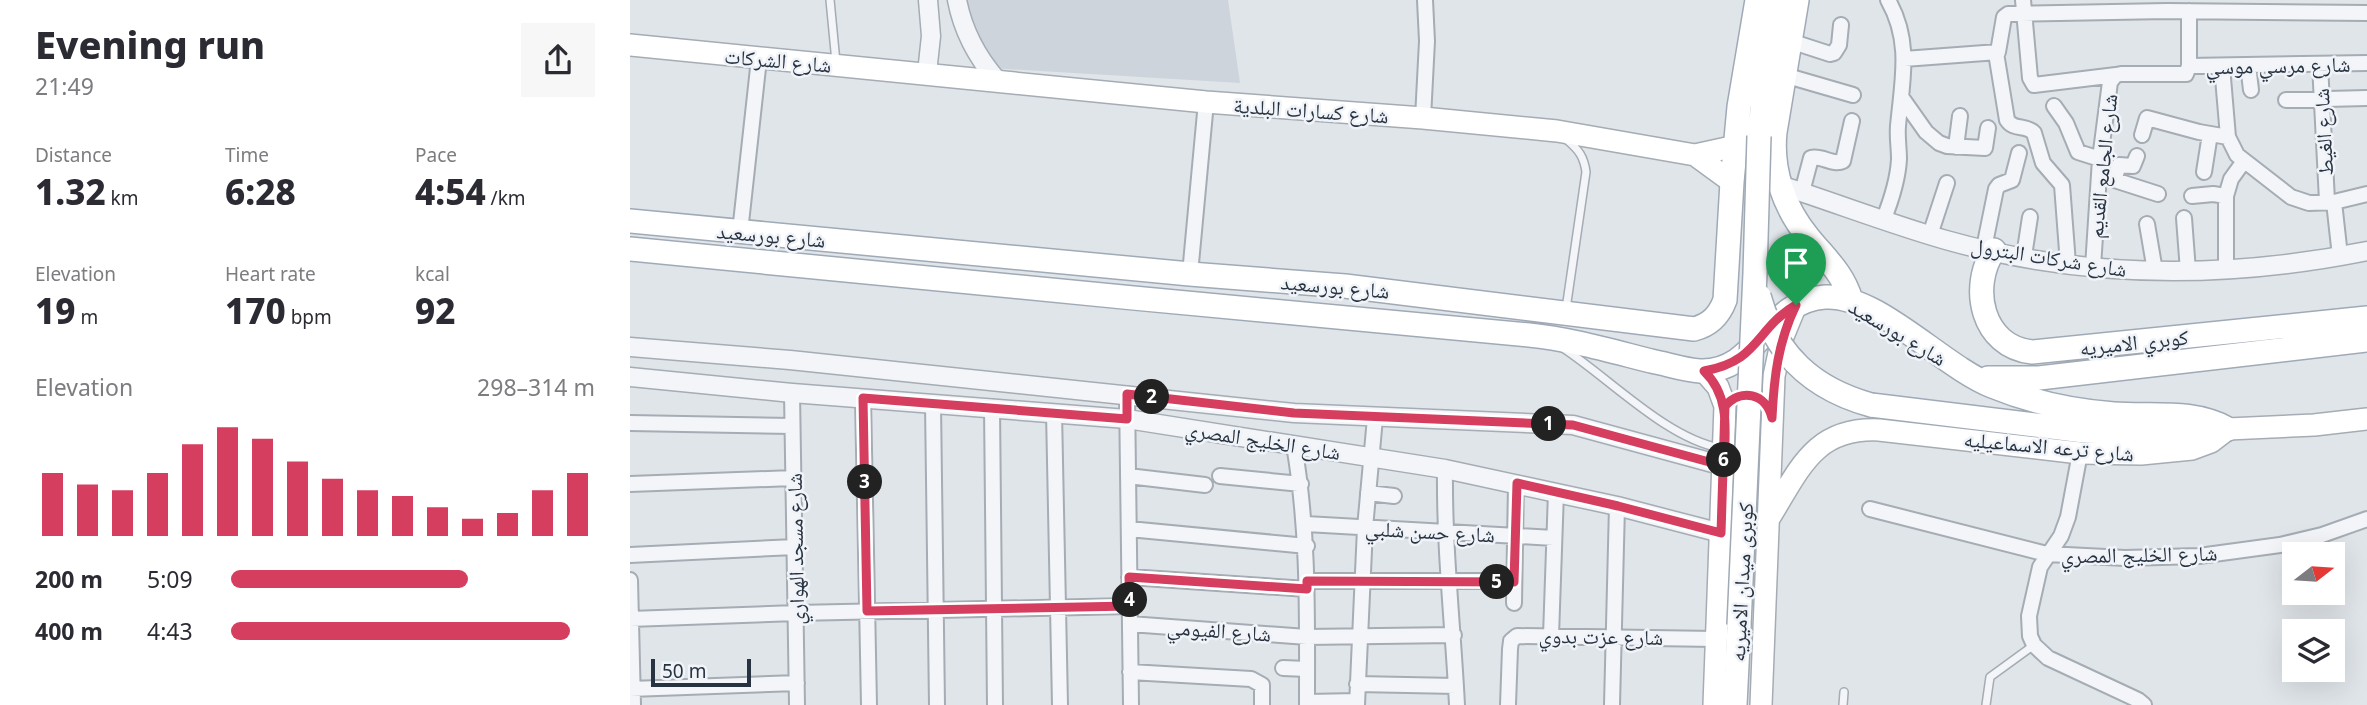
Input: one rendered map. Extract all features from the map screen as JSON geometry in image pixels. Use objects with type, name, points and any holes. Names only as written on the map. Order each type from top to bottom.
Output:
[{"type":"main road","name":"شارع بورسعيد","points":[[630,221],[1387,290],[1694,329],[1710,322],[1722,309],[1725,300],[1739,107],[1757,0]]},
{"type":"main road","name":"كوبرى ميدان الاميريه","points":[[1735,705],[1759,136],[1772,25],[1780,0]]},
{"type":"main road","points":[[1797,0],[1774,146],[1780,185],[1797,221],[1836,267],[1851,300]]},
{"type":"main road","name":"شارع الشركات","points":[[630,45],[927,73]]},
{"type":"main road","name":"شارع كسارات البلدية","points":[[927,73],[1206,102],[1557,131],[1695,155],[1736,146]]},
{"type":"main road","name":"شارع كسارات البلدية","points":[[1695,155],[1732,182]]},
{"type":"main road","name":"شارع بورسعيد","points":[[630,249],[1545,337],[1704,371],[1731,364],[1744,356],[1777,318],[1796,305],[1829,297],[1851,300],[1886,319],[1971,377],[2018,396],[2068,409],[2116,414],[2192,415],[2228,429]]},
{"type":"main road","name":"كوبري الاميريه","points":[[1989,249],[1981,278],[1983,308],[1998,335],[2023,351],[2367,318]]},
{"type":"main road","points":[[1755,273],[1766,318],[1779,343],[1791,358],[1804,372],[1835,393],[1871,405],[2084,431],[2136,433],[2228,429]]},
{"type":"main road","points":[[1345,286],[1352,302],[1348,319]]},
{"type":"main road","points":[[1387,290],[1385,310],[1390,323]]},
{"type":"main road","points":[[1761,705],[1772,418],[1777,357],[1796,305]]},
{"type":"main road","name":"كوبري الاميريه","points":[[1971,377],[2039,378],[2367,340]]},
{"type":"main road","points":[[1704,371],[1718,387],[1725,406],[1714,705]]},
{"type":"main road","points":[[1725,406],[1735,397],[1756,396],[1767,404],[1772,418]]},
{"type":"main road","name":"شارع ترعه الاسماعيليه","points":[[1768,520],[1811,454],[1830,438],[1853,430],[1879,429],[2080,453],[2141,454],[2182,452],[2211,442],[2228,429],[2314,425],[2367,419]]},
{"type":"street","points":[[927,73],[931,36],[928,0]]},
{"type":"street","points":[[957,0],[971,44],[997,80]]},
{"type":"street","points":[[1423,118],[1427,64],[1425,0]]},
{"type":"street","points":[[1883,221],[1897,178],[1904,59],[1898,23],[1888,0]]},
{"type":"street","points":[[1904,59],[1996,53],[2000,49],[2004,17],[2024,6],[2167,5],[2189,11],[2271,6],[2367,13]]},
{"type":"street","points":[[2024,6],[2029,78],[2034,85],[2116,75]]},
{"type":"street","points":[[2189,11],[2189,66]]},
{"type":"street","points":[[1790,41],[1829,54],[1834,53],[1839,45],[1841,25]]},
{"type":"street","points":[[1996,53],[2007,120],[2015,127],[2034,132],[2043,163],[2062,185],[2068,264]]},
{"type":"street","points":[[740,232],[759,59]]},
{"type":"street","name":"شارع مرسي موسي","points":[[2189,66],[2367,63]]},
{"type":"street","name":"شارع الغيط","points":[[2320,64],[2331,201],[2340,257]]},
{"type":"street","points":[[2248,65],[2251,90]]},
{"type":"street","name":"شارع الجامع القديم","points":[[2093,267],[2100,159],[2110,82],[2116,75],[2183,75],[2189,66]]},
{"type":"street","points":[[2222,66],[2228,137],[2233,150],[2244,161],[2291,197],[2309,203],[2367,194]]},
{"type":"street","points":[[1784,75],[1853,95]]},
{"type":"street","points":[[1902,98],[1932,139],[1947,146],[1985,148],[1989,128]]},
{"type":"street","points":[[2286,100],[2367,99]]},
{"type":"street","points":[[1189,274],[1206,102]]},
{"type":"street","points":[[2054,106],[2066,123],[2078,152],[2100,159]]},
{"type":"street","points":[[1956,147],[1960,116]]},
{"type":"street","points":[[2142,135],[2147,118],[2228,137]]},
{"type":"street","points":[[1802,192],[1811,159],[1815,157],[1838,163],[1843,161],[1852,121]]},
{"type":"street","points":[[2204,172],[2210,134]]},
{"type":"street","points":[[1989,249],[1996,189],[2011,180],[2019,153]]},
{"type":"street","points":[[2114,180],[2119,165],[2133,166],[2137,156]]},
{"type":"street","points":[[2226,270],[2226,196],[2231,179],[2244,161]]},
{"type":"street","points":[[2099,175],[2158,194]]},
{"type":"street","points":[[1930,235],[1947,183]]},
{"type":"street","name":"شارع شركات البترول","points":[[1780,185],[1930,235],[2024,256],[2093,267],[2155,271],[2226,270],[2340,257],[2367,251]]},
{"type":"street","points":[[2192,196],[2226,196]]},
{"type":"street","points":[[2024,256],[2030,218]]},
{"type":"street","points":[[2184,218],[2188,271]]},
{"type":"street","points":[[2147,224],[2155,271]]},
{"type":"street","name":"شارع الخليج المصري","points":[[630,347],[1127,394],[1294,413],[1573,425],[1724,457]]},
{"type":"street","name":"شارع الخليج المصري","points":[[630,377],[792,393],[1127,419],[1445,469],[1618,506],[1721,533]]},
{"type":"street","name":"شارع مسجد الهواري","points":[[792,393],[797,705]]},
{"type":"street","points":[[1127,394],[1131,705]]},
{"type":"street","points":[[863,398],[869,705]]},
{"type":"street","points":[[933,404],[937,705]]},
{"type":"street","points":[[992,407],[995,705]]},
{"type":"street","points":[[1054,412],[1060,705]]},
{"type":"street","points":[[1294,445],[1306,524],[1307,704],[1357,703],[1365,528],[1375,418]]},
{"type":"street","points":[[630,423],[792,426]]},
{"type":"street","points":[[2080,453],[2068,517],[2055,546],[2040,567],[2028,626],[2034,645],[2048,658],[2144,705]]},
{"type":"street","points":[[1445,469],[1445,531],[1457,705]]},
{"type":"street","points":[[1128,476],[1205,485]]},
{"type":"street","points":[[1220,476],[1301,484]]},
{"type":"street","points":[[630,484],[793,478]]},
{"type":"street","points":[[1514,603],[1517,483]]},
{"type":"street","points":[[1551,635],[1556,492]]},
{"type":"street","points":[[1368,493],[1394,496]]},
{"type":"street","points":[[1612,705],[1618,506]]},
{"type":"street","name":"شارع الخليج المصري","points":[[1870,509],[2047,554],[2125,558],[2199,556],[2280,545],[2322,535],[2367,519]]},
{"type":"street","name":"شارع حسن شلبي","points":[[1306,524],[1554,538]]},
{"type":"street","points":[[1129,529],[1307,546]]},
{"type":"street","points":[[630,555],[794,547]]},
{"type":"street","points":[[1129,577],[1307,585],[1362,581],[1514,582]]},
{"type":"street","points":[[630,580],[633,705]]},
{"type":"street","points":[[631,619],[1130,606]]},
{"type":"street","name":"شارع الفيومي","points":[[1130,624],[1307,637],[1454,635]]},
{"type":"street","name":"شارع عزت بدوي","points":[[1508,705],[1511,641],[1517,636],[1715,639]]},
{"type":"street","points":[[1283,668],[1307,669]]},
{"type":"street","points":[[1130,672],[1257,680],[1262,685],[1262,705]]},
{"type":"street","points":[[631,689],[797,683]]},
{"type":"street","points":[[1357,684],[1456,686]]},
{"type":"lane","points":[[830,0],[837,66]]},
{"type":"lane","points":[[1557,131],[1580,152],[1586,172],[1566,313]]},
{"type":"lane","name":"شارع بورسعيد","points":[[1545,337],[1587,364],[1668,425],[1715,447],[1724,457]]},
{"type":"lane","points":[[1986,705],[1990,677],[2034,645]]},
{"type":"lane","points":[[1843,705],[1844,692]]},
{"type":"shaded area","points":[[960,0],[1228,0],[1240,83],[990,68]]},
{"type":"route","points":[[1796,305],[1777,318],[1744,356],[1718,369],[1704,371],[1718,387],[1725,406],[1724,466],[1573,425],[1294,413],[1127,394],[1127,419],[863,398],[867,611],[1130,606],[1129,577],[1307,589],[1307,581],[1514,582],[1517,483],[1721,533],[1725,449],[1725,406],[1735,397],[1756,396],[1767,404],[1772,418],[1777,357],[1796,305]]}]
